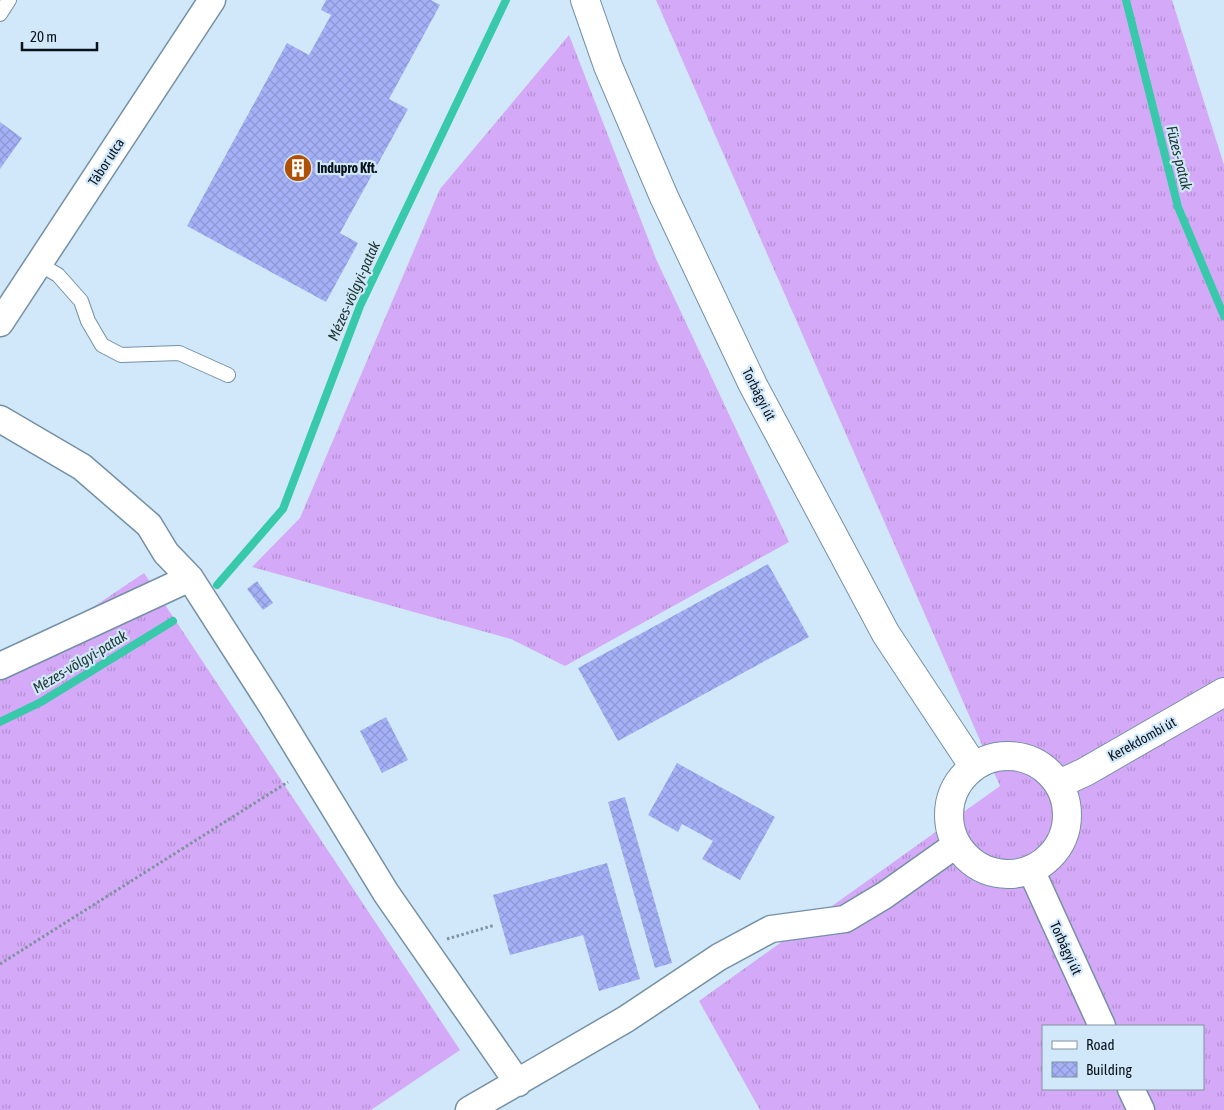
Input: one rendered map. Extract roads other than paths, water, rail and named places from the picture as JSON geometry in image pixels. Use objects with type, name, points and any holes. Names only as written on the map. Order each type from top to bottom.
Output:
[{"type":"street","name":"Tábor utca","points":[[0,323],[212,0]]},
{"type":"street","name":"Torbágyi út","points":[[585,0],[608,66],[664,197],[753,385],[886,634],[974,767]]},
{"type":"street","points":[[0,419],[82,468],[149,525],[166,553],[190,578],[310,768],[386,893],[518,1082]]},
{"type":"street","points":[[0,666],[190,578]]},
{"type":"street","name":"Kerekdombi út","points":[[1059,784],[1085,772],[1224,692]]},
{"type":"street","points":[[1004,755],[1023,757],[1040,765],[1059,784],[1067,807],[1067,823],[1062,839],[1054,853],[1042,864],[1031,870],[1012,874],[985,869],[972,862],[957,844],[949,825],[949,809],[952,794],[960,780],[974,767],[986,760],[1004,755]]},
{"type":"street","points":[[469,1110],[626,1019],[719,957],[771,929],[845,919],[885,895],[957,844]]},
{"type":"street","name":"Torbágyi út","points":[[1031,870],[1102,1025]]},
{"type":"street","points":[[1131,1090],[1141,1110]]},
{"type":"lane","points":[[0,14],[10,0]]},
{"type":"lane","points":[[39,264],[58,274],[82,301],[88,321],[102,345],[122,355],[179,353],[228,375]]},
{"type":"waterway","name":"Mézes-völgyi-patak","points":[[217,585],[283,509],[360,306],[506,0]]},
{"type":"waterway","name":"Füzes-patak","points":[[1126,0],[1178,207],[1224,316]]},
{"type":"waterway","name":"Mézes-völgyi-patak","points":[[0,722],[41,702],[173,621]]},
{"type":"place","name":"Indupro Kft.","points":[[298,168]]}]
